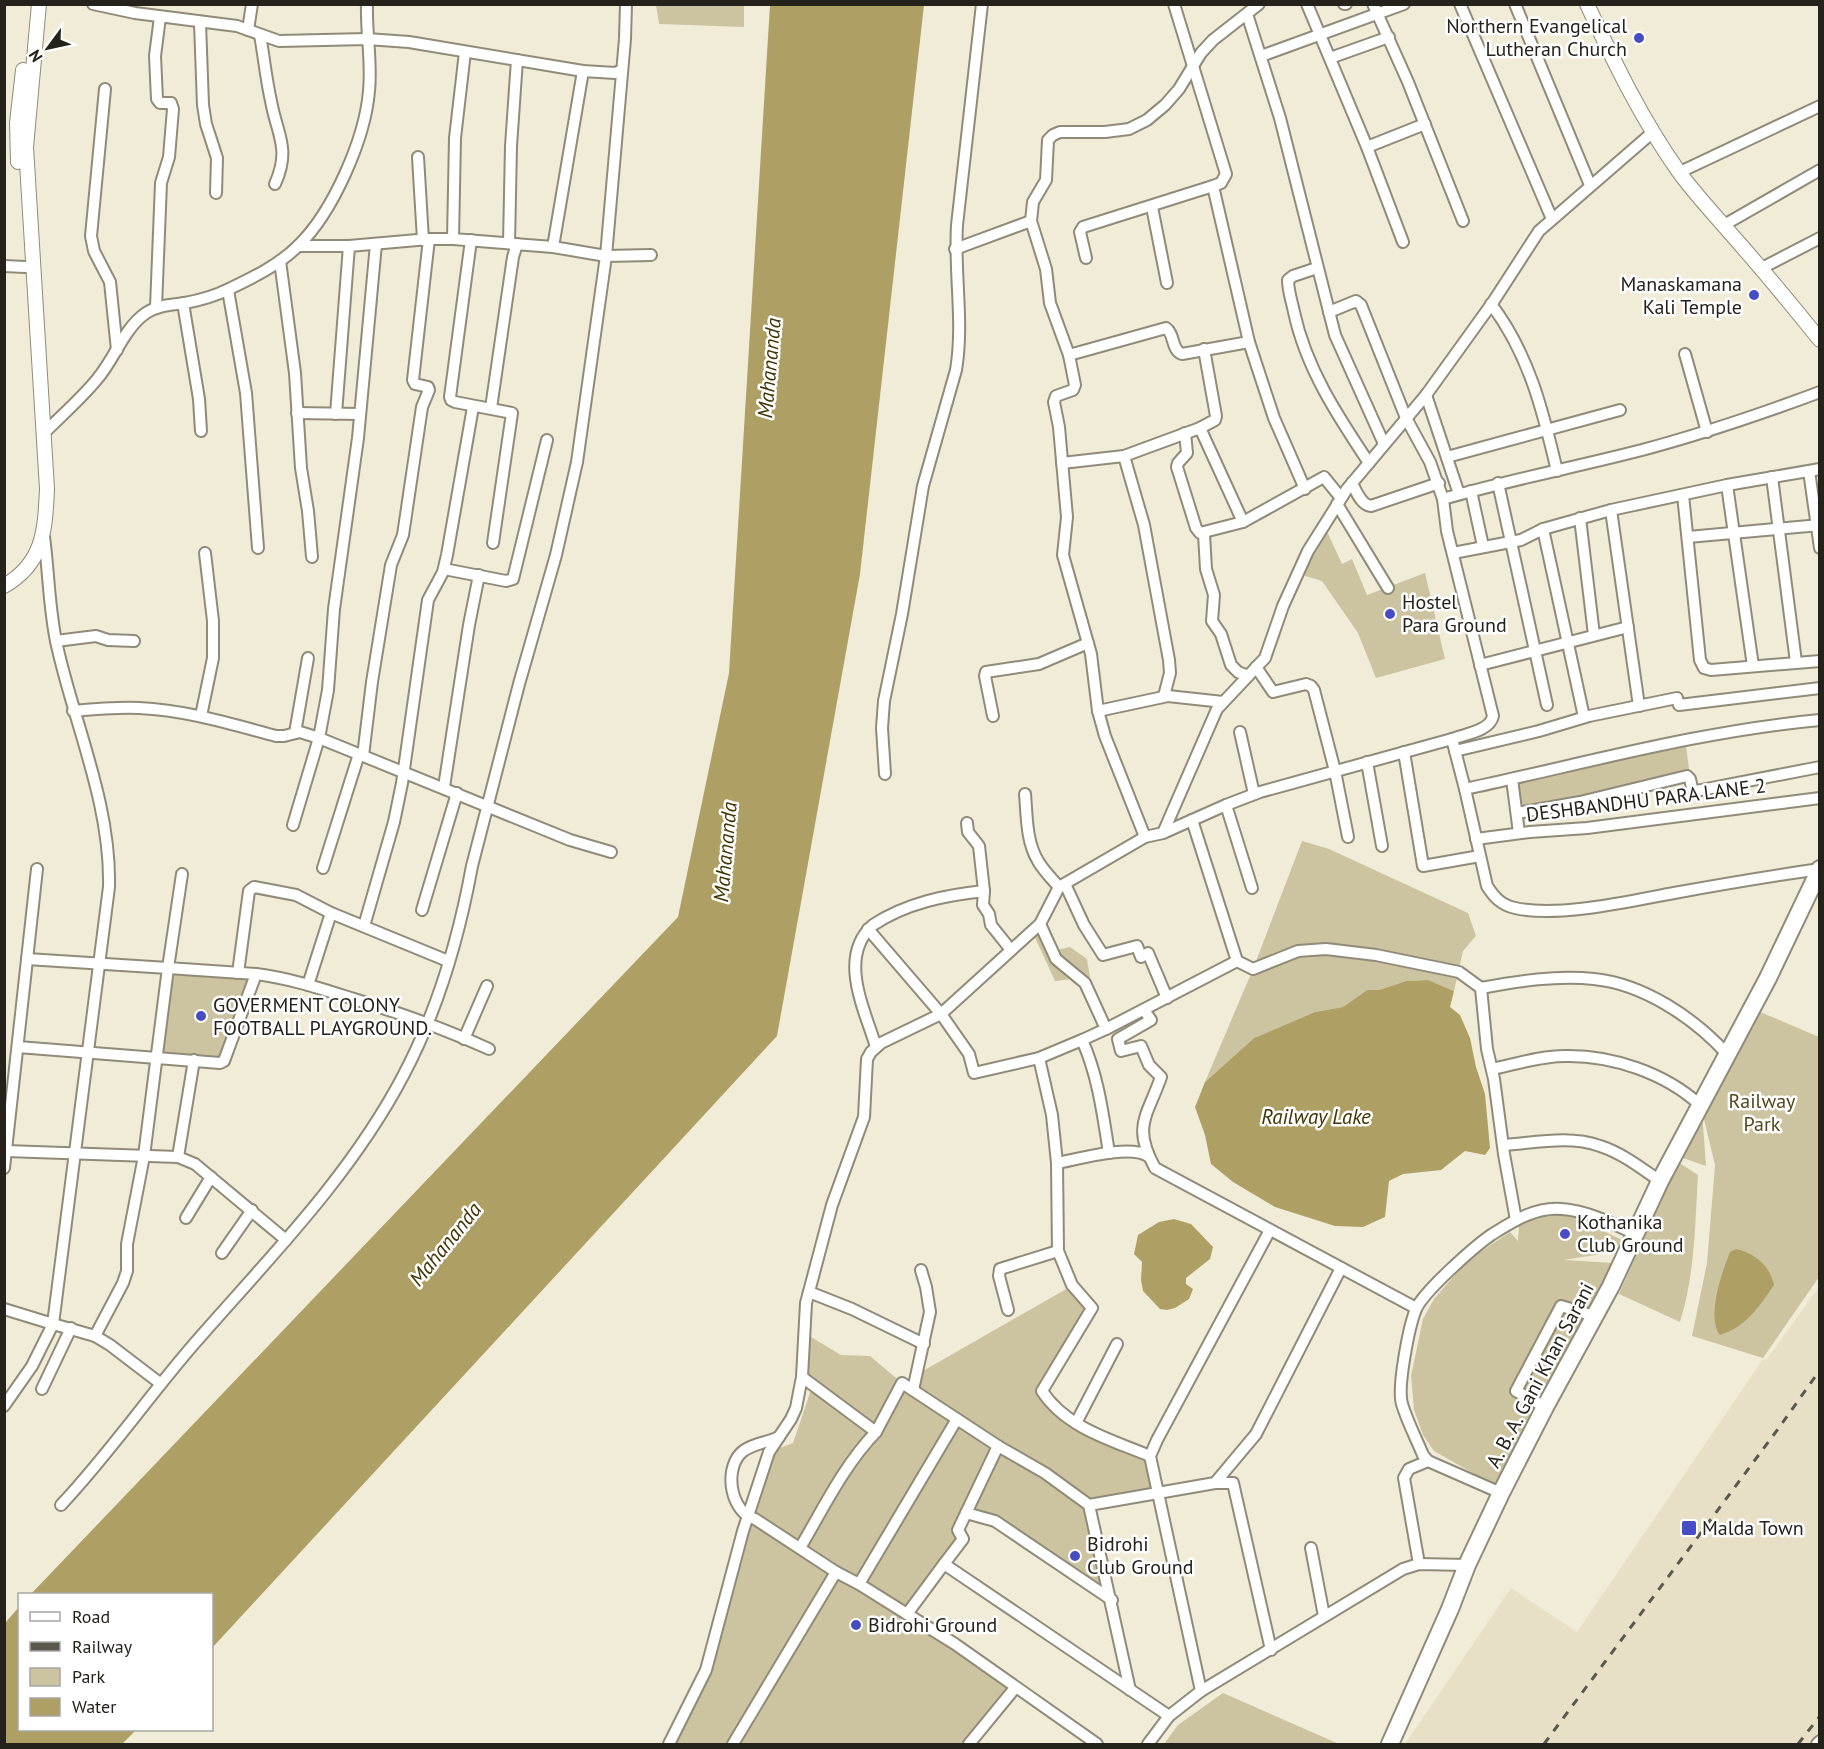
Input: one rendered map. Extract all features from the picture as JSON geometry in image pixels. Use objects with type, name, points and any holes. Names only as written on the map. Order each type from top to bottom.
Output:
[{"type":"main road","points":[[4,577],[13,571],[32,547],[39,517],[38,453],[17,123],[31,4]]},
{"type":"main road","points":[[4,585],[29,565],[38,550],[44,536],[47,489],[26,147],[39,4]]},
{"type":"main road","points":[[1587,4],[1617,67],[1653,132],[1680,172],[1706,207],[1724,225],[1820,340]]},
{"type":"main road","name":"A. B. A. Gani Khan Sarani","points":[[1390,1744],[1467,1565],[1501,1493],[1594,1317],[1660,1181],[1768,978],[1818,875]]},
{"type":"street","points":[[93,4],[135,14],[237,26],[279,40],[367,39],[419,43],[583,71],[615,74],[622,70]]},
{"type":"street","points":[[248,30],[252,4]]},
{"type":"street","points":[[44,433],[98,379],[130,329],[144,314],[156,307],[207,298],[228,290],[280,261],[298,246],[325,209],[347,170],[359,140],[367,109],[369,89],[367,4]]},
{"type":"street","points":[[61,1505],[88,1476],[193,1345],[286,1240],[354,1155],[402,1079],[428,1023],[448,961],[569,502],[584,418],[606,256],[626,4]]},
{"type":"street","points":[[885,774],[882,728],[885,701],[923,486],[959,354],[956,249],[982,4]]},
{"type":"street","points":[[1086,258],[1081,228],[1214,186],[1221,183],[1226,174],[1174,4]]},
{"type":"street","points":[[1145,837],[1108,745],[1098,711],[1088,643],[1063,555],[1067,517],[1054,402],[1056,396],[1074,389],[1069,355],[1052,312],[1046,269],[1031,221],[1033,202],[1046,180],[1048,140],[1053,135],[1060,132],[1105,132],[1129,129],[1147,120],[1179,89],[1193,64],[1213,40],[1259,4]]},
{"type":"street","points":[[1307,4],[1367,147],[1403,242]]},
{"type":"street","points":[[1261,56],[1320,36],[1376,10],[1404,4]]},
{"type":"street","points":[[1460,4],[1552,219]]},
{"type":"street","points":[[1515,4],[1590,185]]},
{"type":"street","points":[[1376,10],[1425,124],[1463,221]]},
{"type":"street","points":[[1247,14],[1280,118],[1317,268],[1342,353],[1384,444]]},
{"type":"street","points":[[156,307],[161,183],[169,157],[173,109],[171,103],[160,102],[158,99],[155,56],[160,16]]},
{"type":"street","points":[[200,23],[203,105],[206,124],[217,158],[216,193]]},
{"type":"street","points":[[261,35],[271,103],[281,137],[283,161],[275,184]]},
{"type":"street","points":[[1330,58],[1389,37]]},
{"type":"street","points":[[453,239],[455,138],[465,52]]},
{"type":"street","points":[[491,408],[513,257],[511,146],[518,60]]},
{"type":"street","points":[[553,247],[583,71]]},
{"type":"street","points":[[105,89],[91,236],[94,251],[111,282],[117,351]]},
{"type":"street","points":[[1680,172],[1820,106]]},
{"type":"street","points":[[1367,147],[1425,124]]},
{"type":"street","points":[[1163,833],[1217,709],[1265,658],[1283,606],[1308,551],[1339,501],[1426,395],[1491,304],[1530,244],[1552,219],[1653,132]]},
{"type":"street","points":[[323,868],[361,755],[391,565],[403,535],[422,407],[429,390],[428,387],[415,384],[413,380],[426,239],[418,156]]},
{"type":"street","points":[[1724,225],[1820,170]]},
{"type":"street","points":[[1214,186],[1249,342],[1274,418],[1305,489]]},
{"type":"street","points":[[1152,207],[1167,283]]},
{"type":"street","points":[[956,249],[1031,221]]},
{"type":"street","points":[[1760,269],[1820,238]]},
{"type":"street","points":[[298,246],[350,246],[426,239],[453,239],[553,247],[606,256],[651,255]]},
{"type":"street","points":[[471,240],[450,397],[452,401],[473,407],[511,412],[513,416],[493,543]]},
{"type":"street","points":[[293,825],[319,738],[328,690],[334,609],[360,414],[376,244]]},
{"type":"street","points":[[336,414],[350,246]]},
{"type":"street","points":[[280,261],[295,373],[301,468],[312,556]]},
{"type":"street","points":[[4,266],[25,267]]},
{"type":"street","points":[[1317,268],[1288,280],[1299,335],[1309,362],[1323,389],[1369,463]]},
{"type":"street","points":[[228,290],[246,393],[258,548]]},
{"type":"street","points":[[669,1744],[706,1670],[748,1516],[769,1452],[796,1408],[802,1377],[806,1303],[832,1205],[864,1118],[867,1059],[876,1047],[941,1014],[1040,924],[1062,886],[1145,837],[1163,833],[1254,794],[1452,739],[1486,727],[1492,722],[1493,716],[1453,553],[1439,483],[1406,418],[1361,305],[1356,301],[1329,312]]},
{"type":"street","points":[[183,303],[199,399],[201,431]]},
{"type":"street","points":[[1491,304],[1507,325],[1533,378],[1557,471]]},
{"type":"street","points":[[1069,355],[1166,328],[1170,331],[1178,353],[1182,354],[1249,342]]},
{"type":"street","points":[[1062,463],[1124,456],[1212,423],[1216,416],[1204,349]]},
{"type":"street","points":[[1685,354],[1707,432]]},
{"type":"street","points":[[1443,499],[1498,483],[1557,471],[1707,432],[1820,392]]},
{"type":"street","points":[[1426,395],[1460,494]]},
{"type":"street","points":[[364,926],[394,822],[405,771],[428,600],[444,569],[473,407]]},
{"type":"street","points":[[1447,458],[1620,410]]},
{"type":"street","points":[[297,414],[360,414]]},
{"type":"street","points":[[1200,428],[1243,522]]},
{"type":"street","points":[[1185,434],[1187,453],[1177,467],[1197,531],[1204,534],[1243,522],[1324,477],[1388,588]]},
{"type":"street","points":[[444,569],[506,581],[513,579],[547,440]]},
{"type":"street","points":[[1124,456],[1144,525],[1169,660],[1170,673],[1164,696]]},
{"type":"street","points":[[1453,553],[1528,538],[1543,529],[1611,510],[1727,485],[1814,470],[1820,548]]},
{"type":"street","points":[[1772,477],[1796,662]]},
{"type":"street","points":[[1352,483],[1363,501],[1371,506],[1439,483]]},
{"type":"street","points":[[1498,483],[1547,705]]},
{"type":"street","points":[[1727,485],[1753,666]]},
{"type":"street","points":[[1471,491],[1483,546]]},
{"type":"street","points":[[1683,495],[1700,660],[1704,668],[1711,670],[1820,660]]},
{"type":"street","points":[[1611,510],[1639,706]]},
{"type":"street","points":[[1580,518],[1594,635]]},
{"type":"street","points":[[1688,537],[1818,525]]},
{"type":"street","points":[[1543,529],[1584,717]]},
{"type":"street","points":[[1204,534],[1206,569],[1214,595],[1212,621],[1221,634],[1231,665],[1238,672],[1248,676]]},
{"type":"street","points":[[4,1406],[32,1366],[52,1324],[109,887],[108,846],[103,814],[73,711],[56,641],[44,536]]},
{"type":"street","points":[[201,716],[211,670],[213,648],[213,621],[206,553]]},
{"type":"street","points":[[444,787],[469,625],[479,576]]},
{"type":"street","points":[[1480,665],[1628,627]]},
{"type":"street","points":[[56,641],[96,636],[108,640],[134,640]]},
{"type":"street","points":[[993,716],[986,672],[1039,664],[1088,643]]},
{"type":"street","points":[[295,733],[308,658]]},
{"type":"street","points":[[1256,667],[1273,692],[1306,684],[1314,690],[1335,771],[1348,837]]},
{"type":"street","points":[[1455,751],[1539,731],[1584,717],[1677,698],[1679,705],[1820,688]]},
{"type":"street","points":[[1098,711],[1164,696],[1223,702]]},
{"type":"street","points":[[73,711],[114,707],[140,708],[201,716],[276,736],[303,732],[405,771],[570,840],[611,852]]},
{"type":"street","points":[[1465,789],[1685,739],[1781,723],[1820,720]]},
{"type":"street","points":[[1240,732],[1254,794]]},
{"type":"street","points":[[1452,739],[1487,886],[1494,898],[1506,905],[1547,910],[1607,905],[1818,875]]},
{"type":"street","points":[[1404,752],[1423,866],[1480,856]]},
{"type":"street","points":[[1367,762],[1382,846]]},
{"type":"street","points":[[1516,813],[1580,802],[1687,776],[1692,788],[1696,791],[1820,767]]},
{"type":"street","points":[[1512,779],[1519,833]]},
{"type":"street","points":[[422,910],[457,793]]},
{"type":"street","points":[[1025,794],[1029,837],[1033,851],[1038,861],[1062,886],[1103,956],[1137,946],[1141,957],[1148,953],[1167,998]]},
{"type":"street","name":"DESHBANDHU PARA LANE 2","points":[[1476,839],[1587,828],[1820,798]]},
{"type":"street","points":[[1226,805],[1252,888]]},
{"type":"street","points":[[1192,820],[1237,961],[1252,969],[1298,951],[1326,949],[1376,955],[1459,972],[1481,988],[1520,981],[1594,979],[1620,985],[1653,998],[1687,1019],[1717,1042],[1728,1054]]},
{"type":"street","points":[[967,822],[968,832],[979,846],[984,891],[983,905],[989,914],[991,925],[1011,950]]},
{"type":"street","points":[[4,1168],[37,869]]},
{"type":"street","points":[[95,1336],[126,1277],[127,1244],[144,1156],[155,1058],[182,874]]},
{"type":"street","points":[[238,973],[249,891],[252,888],[296,895],[332,914],[448,961]]},
{"type":"street","points":[[876,1047],[854,972],[855,956],[868,929],[878,921],[927,900],[984,891]]},
{"type":"street","points":[[308,985],[332,914]]},
{"type":"street","points":[[1040,924],[1056,959],[1085,983],[1106,1029]]},
{"type":"street","points":[[868,929],[941,1014],[969,1054],[974,1073],[1039,1058],[1082,1040],[1237,961]]},
{"type":"street","points":[[27,959],[255,974],[308,985],[428,1023],[489,1049]]},
{"type":"street","points":[[18,1047],[220,1063],[224,1061],[255,974]]},
{"type":"street","points":[[464,1039],[488,986]]},
{"type":"street","points":[[1481,988],[1487,1049],[1516,1220]]},
{"type":"street","points":[[1144,1010],[1151,1020],[1118,1039],[1121,1051],[1141,1046],[1149,1065],[1161,1077],[1142,1121],[1142,1134],[1148,1156],[1155,1168],[1416,1308]]},
{"type":"street","points":[[1082,1040],[1092,1066],[1101,1102],[1109,1153]]},
{"type":"street","points":[[1492,1069],[1562,1056],[1604,1059],[1627,1064],[1662,1079],[1692,1097],[1700,1105]]},
{"type":"street","points":[[1039,1058],[1052,1115],[1057,1163],[1058,1251],[1072,1285],[1092,1308],[1042,1391],[1050,1403],[1084,1429],[1150,1456]]},
{"type":"street","points":[[178,1157],[195,1060]]},
{"type":"street","points":[[1503,1145],[1563,1141],[1599,1145],[1619,1154],[1660,1181]]},
{"type":"street","points":[[6,1151],[178,1157],[195,1164],[286,1240]]},
{"type":"street","points":[[1057,1163],[1109,1153],[1140,1152],[1148,1156]]},
{"type":"street","points":[[186,1218],[211,1177]]},
{"type":"street","points":[[1501,1493],[1428,1461],[1423,1455],[1401,1402],[1402,1371],[1416,1308],[1476,1245],[1530,1213],[1561,1208],[1579,1212],[1636,1234]]},
{"type":"street","points":[[222,1252],[252,1210]]},
{"type":"street","points":[[1201,1691],[1150,1456],[1270,1230]]},
{"type":"street","points":[[1008,1310],[999,1269],[1058,1251]]},
{"type":"street","points":[[1215,1483],[1256,1434],[1341,1268]]},
{"type":"street","points":[[913,1390],[930,1312],[921,1270]]},
{"type":"street","points":[[809,1292],[852,1309],[924,1344]]},
{"type":"street","points":[[1545,1407],[1516,1391],[1561,1306],[1594,1317]]},
{"type":"street","points":[[4,1309],[95,1336],[161,1384]]},
{"type":"street","points":[[42,1389],[71,1328]]},
{"type":"street","points":[[1076,1423],[1118,1344]]},
{"type":"street","points":[[802,1377],[876,1432]]},
{"type":"street","points":[[800,1548],[849,1466],[876,1432],[902,1383],[998,1446],[1045,1473],[1089,1505],[1130,1689]]},
{"type":"street","points":[[859,1584],[957,1419]]},
{"type":"street","points":[[779,1437],[750,1447],[741,1454],[732,1467],[732,1486],[738,1505],[748,1516],[955,1644],[1097,1744]]},
{"type":"street","points":[[907,1614],[963,1539],[958,1530],[998,1446]]},
{"type":"street","points":[[1419,1564],[1404,1478],[1409,1469],[1428,1461]]},
{"type":"street","points":[[1231,1462],[1233,1483],[1271,1650]]},
{"type":"street","points":[[1089,1505],[1215,1483],[1233,1483]]},
{"type":"street","points":[[966,1513],[995,1521],[1112,1600]]},
{"type":"street","points":[[1311,1548],[1324,1616]]},
{"type":"street","points":[[944,1564],[1169,1716]]},
{"type":"street","points":[[1148,1744],[1169,1716],[1201,1691],[1403,1569],[1419,1564],[1467,1565]]},
{"type":"street","points":[[734,1744],[836,1572]]},
{"type":"street","points":[[975,1743],[1015,1688]]},
{"type":"shaded area","points":[[1819,1287],[1819,1744],[1405,1744],[1511,1588],[1577,1632],[1763,1359],[1766,1360]]},
{"type":"green space","points":[[656,5],[744,5],[744,27],[659,24]]},
{"type":"green space","name":"Hostel Para Ground","points":[[1324,525],[1342,564],[1352,559],[1367,595],[1425,573],[1445,659],[1376,678],[1358,633],[1322,581],[1302,575]]},
{"type":"green space","points":[[1685,739],[1690,776],[1517,812],[1513,780]]},
{"type":"green space","points":[[1302,841],[1329,849],[1468,913],[1476,936],[1463,951],[1454,991],[1428,980],[1406,981],[1379,990],[1367,990],[1343,1007],[1315,1012],[1254,1038],[1205,1082],[1253,969]]},
{"type":"green space","points":[[1040,924],[1057,950],[1070,947],[1087,959],[1090,977],[1055,981],[1032,931]]},
{"type":"green space","name":"GOVERMENT COLONY FOOTBALL PLAYGROUND.","points":[[171,970],[253,976],[220,1060],[158,1056]]},
{"type":"green space","name":"Railway Park","points":[[1751,1008],[1819,1037],[1819,1277],[1763,1358],[1692,1336],[1707,1263],[1715,1165],[1702,1111],[1706,1166],[1674,1155]]},
{"type":"green space","points":[[1678,1162],[1698,1175],[1689,1286],[1680,1322],[1619,1294]]},
{"type":"green space","points":[[1561,1214],[1577,1218],[1622,1240],[1614,1252],[1564,1260],[1614,1263],[1499,1488],[1434,1451],[1423,1435],[1414,1410],[1411,1376],[1423,1319],[1434,1299],[1460,1269],[1480,1252],[1510,1232],[1518,1241],[1519,1226],[1538,1217]]},
{"type":"green space","points":[[1068,1288],[1092,1308],[1045,1396],[1065,1417],[1078,1425],[1150,1456],[1157,1489],[1089,1505],[1107,1592],[995,1521],[966,1513],[958,1530],[963,1539],[907,1614],[859,1584],[959,1421],[957,1419],[858,1581],[750,1518],[1013,1684],[963,1744],[669,1744],[706,1670],[748,1517],[769,1452],[793,1443],[813,1384],[860,1419],[809,1376],[806,1334],[841,1355],[870,1356],[902,1383]]},
{"type":"green space","points":[[1223,1693],[1339,1744],[1164,1744],[1178,1725]]},
{"type":"water","name":"Mahananda","points":[[770,5],[924,5],[860,574],[777,1036],[213,1647],[213,1593],[32,1593],[678,917],[729,673]]},
{"type":"water","name":"Railway Lake","points":[[1428,980],[1454,991],[1450,1007],[1460,1015],[1470,1038],[1485,1094],[1490,1148],[1485,1155],[1465,1151],[1441,1170],[1403,1174],[1389,1181],[1385,1217],[1363,1227],[1335,1226],[1275,1207],[1233,1182],[1211,1164],[1205,1135],[1195,1107],[1205,1082],[1254,1038],[1315,1012],[1343,1007],[1367,990],[1379,990],[1406,981]]},
{"type":"water","points":[[1174,1219],[1191,1224],[1213,1247],[1210,1259],[1186,1278],[1186,1284],[1193,1289],[1189,1299],[1167,1310],[1160,1309],[1143,1291],[1142,1262],[1134,1254],[1138,1235],[1159,1222]]},
{"type":"water","points":[[1736,1249],[1761,1261],[1774,1285],[1745,1321],[1720,1335],[1715,1317],[1717,1294],[1730,1252]]},
{"type":"water","points":[[18,1608],[18,1731],[135,1731],[122,1744],[5,1744],[5,1623]]},
{"type":"railway","points":[[1544,1744],[1820,1370]]},
{"type":"railway","points":[[1798,1744],[1820,1716]]},
{"type":"place","name":"Northern Evangelical Lutheran Church","points":[[1639,38]]},
{"type":"place","name":"Manaskamana Kali Temple","points":[[1754,295]]},
{"type":"place","name":"Hostel Para Ground","points":[[1390,614]]},
{"type":"place","name":"GOVERMENT COLONY FOOTBALL PLAYGROUND.","points":[[201,1016]]},
{"type":"place","name":"Kothanika Club Ground","points":[[1565,1234]]},
{"type":"place","name":"Malda Town","points":[[1689,1528]]},
{"type":"place","name":"Bidrohi Club Ground","points":[[1075,1556]]},
{"type":"place","name":"Bidrohi Ground","points":[[856,1625]]}]
